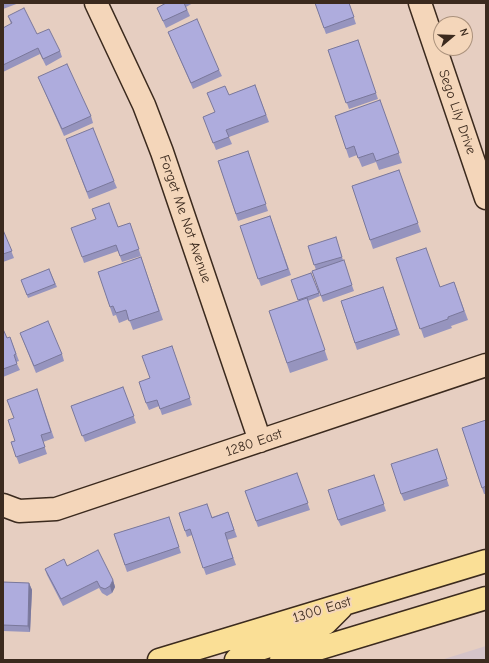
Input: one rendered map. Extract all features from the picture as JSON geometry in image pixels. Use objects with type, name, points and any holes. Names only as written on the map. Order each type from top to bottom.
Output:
[{"type":"main road","name":"1300 East","points":[[159,660],[486,561]]},
{"type":"main road","points":[[281,660],[486,598]]},
{"type":"main road","points":[[236,660],[241,655],[304,635],[326,623],[347,602]]},
{"type":"street","name":"Forget Me Not Avenue","points":[[96,3],[144,105],[162,152],[260,441]]},
{"type":"street","name":"Sego Lily Drive","points":[[420,3],[486,198]]},
{"type":"street","name":"1280 East","points":[[11,508],[56,509],[486,365]]},
{"type":"shaded area","points":[[486,646],[486,660],[441,660]]},
{"type":"building","points":[[166,3],[184,3],[187,10],[163,21],[157,8]]},
{"type":"building","points":[[315,3],[349,3],[354,17],[324,28]]},
{"type":"building","points":[[24,8],[37,34],[49,29],[60,51],[43,59],[38,48],[3,65],[3,28],[12,23],[8,16]]},
{"type":"building","points":[[197,19],[219,70],[191,83],[168,32]]},
{"type":"building","points":[[358,40],[376,93],[346,103],[328,50]]},
{"type":"building","points":[[67,64],[91,116],[62,129],[38,77]]},
{"type":"building","points":[[255,85],[266,115],[226,130],[229,137],[213,143],[203,117],[215,112],[207,93],[225,86],[229,95]]},
{"type":"building","points":[[380,100],[399,153],[376,161],[373,153],[358,158],[354,146],[346,149],[335,116]]},
{"type":"building","points":[[93,128],[114,181],[87,192],[66,139]]},
{"type":"building","points":[[248,151],[266,204],[236,214],[218,161]]},
{"type":"building","points":[[399,170],[418,223],[370,240],[352,186]]},
{"type":"building","points":[[109,203],[118,227],[130,223],[139,249],[120,256],[116,245],[82,257],[71,228],[96,219],[92,209]]},
{"type":"building","points":[[270,216],[288,269],[258,279],[240,226]]},
{"type":"building","points":[[3,230],[12,251],[3,254]]},
{"type":"building","points":[[336,237],[342,257],[314,265],[308,246]]},
{"type":"building","points":[[426,248],[440,287],[454,282],[464,311],[448,317],[448,319],[420,329],[396,258]]},
{"type":"building","points":[[141,257],[159,311],[129,321],[126,310],[116,313],[113,306],[110,307],[98,272]]},
{"type":"building","points":[[344,260],[352,285],[321,296],[312,271]]},
{"type":"building","points":[[49,269],[55,284],[27,295],[21,280]]},
{"type":"building","points":[[311,273],[319,293],[298,300],[291,280]]},
{"type":"building","points":[[383,287],[397,329],[355,343],[341,301]]},
{"type":"building","points":[[307,298],[325,350],[287,363],[269,311]]},
{"type":"building","points":[[48,321],[62,354],[34,366],[20,333]]},
{"type":"building","points":[[3,329],[7,338],[10,337],[16,354],[14,355],[17,364],[3,369]]},
{"type":"building","points":[[172,346],[190,398],[160,409],[157,400],[146,403],[139,382],[150,378],[142,356]]},
{"type":"building","points":[[123,387],[134,416],[82,436],[71,406]]},
{"type":"building","points":[[37,389],[51,432],[41,435],[45,447],[16,457],[11,442],[15,441],[8,420],[14,418],[7,400]]},
{"type":"building","points":[[486,420],[486,486],[482,488],[462,428]]},
{"type":"building","points":[[437,449],[447,479],[401,494],[391,464]]},
{"type":"building","points":[[297,473],[308,503],[256,521],[245,491]]},
{"type":"building","points":[[374,475],[384,504],[338,520],[328,490]]},
{"type":"building","points":[[207,504],[212,518],[228,512],[234,530],[225,533],[233,558],[203,568],[190,529],[185,531],[179,513]]},
{"type":"building","points":[[169,517],[179,547],[125,565],[114,534]]},
{"type":"building","points":[[98,550],[113,580],[110,586],[105,589],[100,587],[97,581],[61,599],[45,569],[64,559],[67,566]]},
{"type":"building","points":[[3,582],[29,583],[28,626],[3,625]]}]
